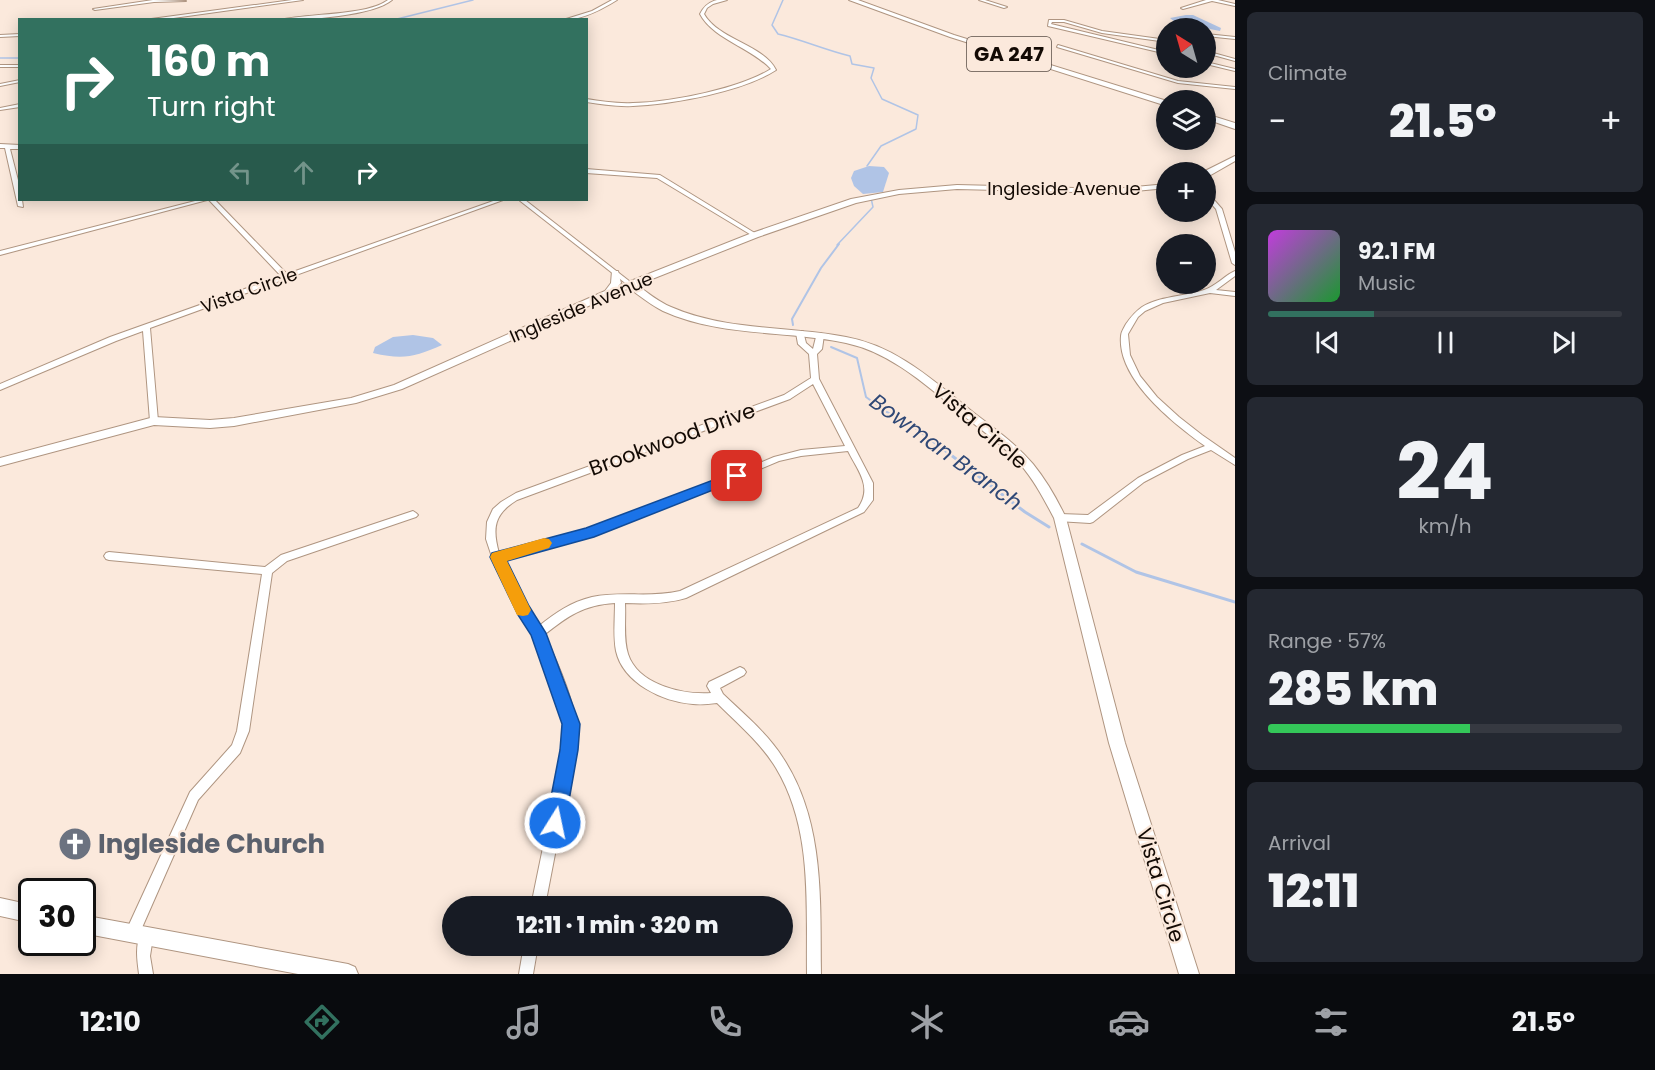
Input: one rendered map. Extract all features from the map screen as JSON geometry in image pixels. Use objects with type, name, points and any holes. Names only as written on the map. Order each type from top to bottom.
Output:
[{"type":"main road","name":"GA 247","points":[[852,0],[952,36],[1156,101]]},
{"type":"main road","points":[[1216,119],[1235,126]]},
{"type":"street","points":[[184,15],[181,6],[185,0]]},
{"type":"street","points":[[95,9],[141,2],[185,0]]},
{"type":"street","points":[[161,18],[301,0]]},
{"type":"street","points":[[298,18],[384,6],[390,0]]},
{"type":"street","points":[[572,18],[593,12],[615,0]]},
{"type":"street","points":[[588,100],[617,105],[662,101],[753,81],[771,72],[774,69],[767,61],[729,40],[704,18],[704,9],[714,0],[725,0]]},
{"type":"street","points":[[981,0],[1005,7]]},
{"type":"street","points":[[1183,8],[1212,0],[1235,5]]},
{"type":"street","points":[[1156,39],[1102,32],[1064,21],[1050,21],[1049,25],[1156,50]]},
{"type":"street","points":[[0,36],[18,35]]},
{"type":"street","points":[[1216,36],[1235,38]]},
{"type":"street","points":[[1058,46],[1178,82],[1235,88]]},
{"type":"street","points":[[1216,55],[1235,60]]},
{"type":"street","points":[[1216,65],[1235,70]]},
{"type":"street","points":[[0,66],[18,66]]},
{"type":"street","points":[[0,85],[18,81]]},
{"type":"street","points":[[0,109],[18,105]]},
{"type":"street","points":[[3,147],[18,196]]},
{"type":"street","points":[[1216,168],[1235,158]]},
{"type":"street","points":[[588,171],[658,177],[754,235]]},
{"type":"street","name":"Ingleside Avenue","points":[[0,462],[154,421],[210,424],[234,422],[352,401],[398,387],[606,294],[754,235],[832,207],[899,192],[974,187],[1114,191],[1156,187]]},
{"type":"street","points":[[19,201],[21,206]]},
{"type":"street","points":[[0,254],[200,201]]},
{"type":"street","points":[[213,201],[286,277]]},
{"type":"street","name":"Vista Circle","points":[[0,387],[80,352],[146,327],[497,201]]},
{"type":"street","name":"Vista Circle","points":[[523,201],[631,285],[668,309],[737,325],[850,340],[895,357],[922,376],[1020,457],[1040,482],[1060,518],[1118,743],[1189,974]]},
{"type":"street","points":[[1216,206],[1235,263]]},
{"type":"street","points":[[606,294],[614,288],[617,279],[615,273]]},
{"type":"street","points":[[1216,287],[1235,273]]},
{"type":"street","points":[[1216,292],[1235,294]]},
{"type":"street","points":[[1197,294],[1161,302],[1145,308],[1134,316],[1127,326],[1124,339],[1130,367],[1150,394],[1211,447],[1235,462]]},
{"type":"street","points":[[146,327],[154,421]]},
{"type":"street","points":[[538,633],[581,604],[620,601],[651,602],[682,595],[861,510],[868,500],[869,483],[815,379],[813,353],[802,344],[800,333]]},
{"type":"street","points":[[813,353],[818,349],[820,336]]},
{"type":"street","name":"Brookwood Drive","points":[[498,557],[490,528],[494,514],[503,505],[531,490],[761,408],[787,397],[815,379]]},
{"type":"street","points":[[1060,518],[1090,519],[1141,480],[1185,457],[1211,447]]},
{"type":"street","points":[[540,896],[569,750],[571,724],[538,633],[523,611],[498,557],[589,533],[777,459],[801,453],[852,448]]},
{"type":"street","points":[[109,556],[267,571],[284,558],[413,515]]},
{"type":"street","points":[[146,974],[139,936],[194,796],[236,749],[243,731],[267,571]]},
{"type":"street","points":[[620,601],[622,653],[630,668],[649,684],[674,697],[693,700],[719,698]]},
{"type":"street","points":[[740,672],[713,686],[719,698],[779,763],[804,815],[811,873],[814,974]]},
{"type":"street","points":[[0,907],[18,911]]},
{"type":"street","points":[[96,927],[348,974]]},
{"type":"street","points":[[526,974],[529,956]]},
{"type":"water","points":[[1193,15],[1199,18],[1170,18]]},
{"type":"water","points":[[869,166],[884,167],[889,173],[883,192],[863,194],[854,186],[851,178],[854,171]]},
{"type":"water","points":[[413,335],[433,338],[442,345],[401,357],[373,353],[375,347],[393,337]]},
{"type":"waterway","points":[[401,18],[473,0]]},
{"type":"waterway","name":"Bowman Branch","points":[[783,0],[772,25],[778,34],[850,56],[852,64],[874,68],[871,78],[882,99],[918,115],[916,129],[881,146],[867,166]]},
{"type":"waterway","points":[[0,58],[18,58]]},
{"type":"waterway","name":"Bowman Branch","points":[[837,245],[873,207],[871,198]]},
{"type":"waterway","name":"Bowman Branch","points":[[793,325],[792,319],[821,268],[839,244]]},
{"type":"waterway","name":"Bowman Branch","points":[[831,347],[857,358],[866,397],[885,411],[914,427]]},
{"type":"waterway","name":"Bowman Branch","points":[[912,425],[1025,512],[1049,527]]},
{"type":"waterway","name":"Bowman Branch","points":[[1082,544],[1136,572],[1235,602]]},
{"type":"slow traffic","points":[[523,610],[498,557],[544,543]]},
{"type":"place","name":"Ingleside Church","points":[[75,844]]},
{"type":"route","points":[[555,823],[569,750],[571,724],[538,633],[523,611],[498,557],[589,533],[737,476]]}]
